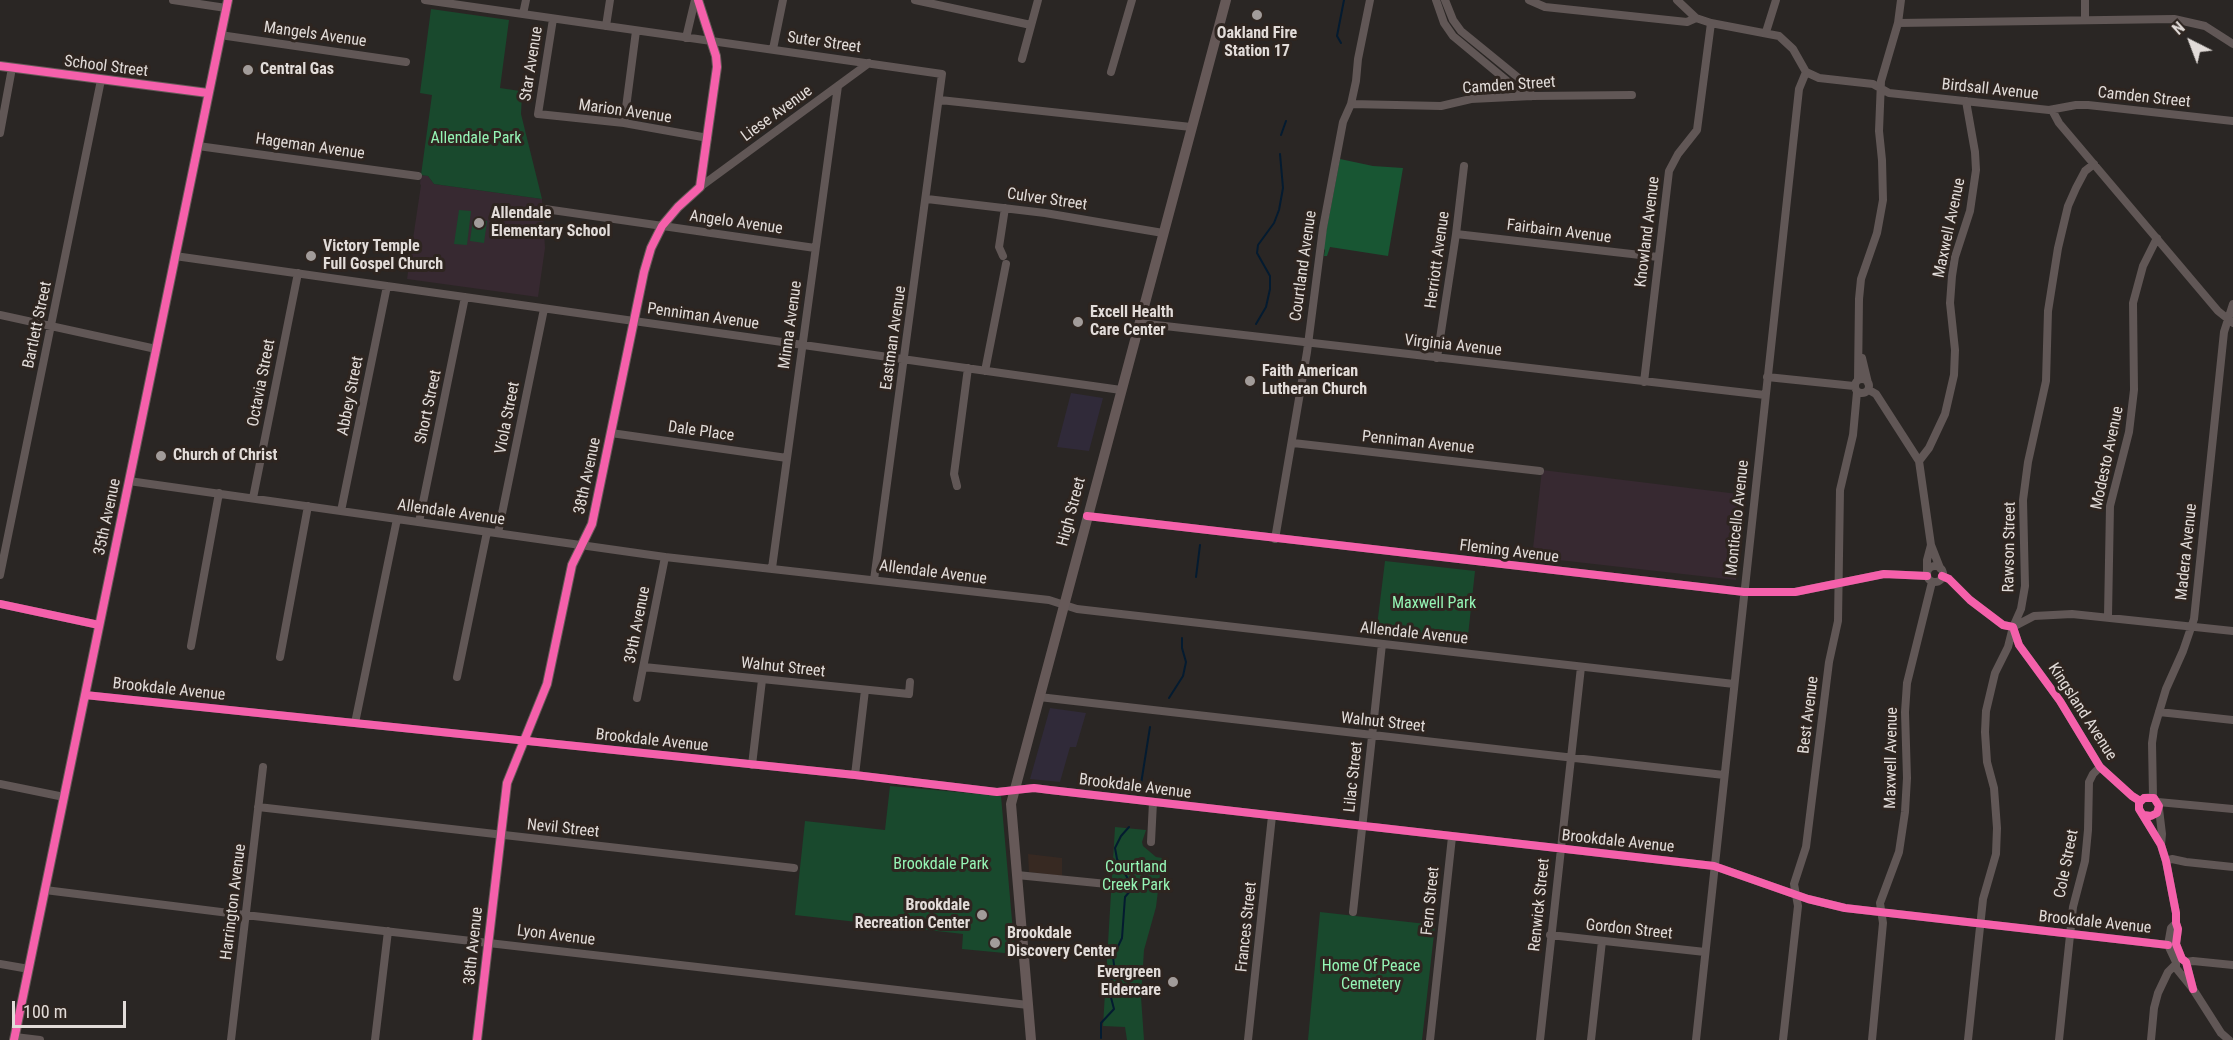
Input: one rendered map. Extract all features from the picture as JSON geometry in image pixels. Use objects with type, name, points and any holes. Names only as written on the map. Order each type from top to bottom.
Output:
[{"type":"main road","points":[[697,0],[712,42],[717,68],[700,187]]},
{"type":"main road","name":"High Street","points":[[1031,1040],[1011,804],[1226,0]]},
{"type":"main road","name":"35th Avenue","points":[[14,1039],[227,4]]},
{"type":"main road","name":"School Street","points":[[0,66],[208,93]]},
{"type":"main road","name":"38th Avenue","points":[[477,1040],[507,783],[547,684],[572,565],[592,524],[644,272],[651,248],[662,226],[700,187]]},
{"type":"street","points":[[173,0],[227,4]]},
{"type":"street","name":"Suter Street","points":[[425,0],[942,74],[940,100]]},
{"type":"street","points":[[523,14],[526,0]]},
{"type":"street","points":[[606,26],[610,0]]},
{"type":"street","points":[[686,38],[697,0]]},
{"type":"street","points":[[773,49],[783,0]]},
{"type":"street","points":[[915,0],[1031,25]]},
{"type":"street","points":[[1022,59],[1038,0]]},
{"type":"street","points":[[1111,72],[1132,0]]},
{"type":"street","name":"Courtland Avenue","points":[[1275,539],[1293,443],[1323,228],[1343,122],[1351,104],[1370,0]]},
{"type":"street","points":[[1436,0],[1444,23],[1454,36],[1518,90],[1532,96]]},
{"type":"street","points":[[1445,0],[1453,20],[1461,31],[1526,84],[1532,96]]},
{"type":"street","points":[[1529,0],[1545,7],[1687,22],[1696,18]]},
{"type":"street","points":[[1677,0],[1696,18],[1779,36],[1793,49],[1806,72]]},
{"type":"street","points":[[1766,32],[1776,0]]},
{"type":"street","points":[[1901,0],[1898,23],[1881,88],[1879,130],[1883,200],[1877,233],[1862,279],[1858,327],[1860,351],[1869,386],[1919,461],[1931,545],[1941,572],[1939,581],[1929,576]]},
{"type":"street","points":[[2085,0],[2085,21]]},
{"type":"street","name":"Star Avenue","points":[[538,114],[553,19]]},
{"type":"street","points":[[1898,23],[2185,21],[2205,26],[2233,44]]},
{"type":"street","name":"Knowland Avenue","points":[[1644,382],[1669,171],[1678,154],[1697,130],[1711,23]]},
{"type":"street","points":[[624,123],[636,31]]},
{"type":"street","name":"Mangels Avenue","points":[[220,35],[406,62]]},
{"type":"street","name":"Liese Avenue","points":[[700,187],[868,63]]},
{"type":"street","points":[[0,133],[12,68]]},
{"type":"street","name":"Birdsall Avenue","points":[[1806,72],[1819,78],[1873,84],[1889,93],[2052,110],[2059,123],[2218,310],[2230,321]]},
{"type":"street","name":"Monticello Avenue","points":[[1696,1040],[1799,89],[1806,72]]},
{"type":"street","name":"Bartlett Street","points":[[0,575],[101,80]]},
{"type":"street","name":"Minna Avenue","points":[[772,568],[838,86]]},
{"type":"street","name":"Camden Street","points":[[1351,104],[1441,106],[1471,99],[1632,95]]},
{"type":"street","points":[[940,100],[1191,127]]},
{"type":"street","name":"Eastman Avenue","points":[[874,580],[940,100]]},
{"type":"street","name":"Maxwell Avenue","points":[[1919,461],[1929,448],[1945,414],[1954,375],[1955,350],[1950,303],[1952,276],[1955,257],[1971,211],[1976,170],[1966,101]]},
{"type":"street","name":"Camden Street","points":[[2052,110],[2088,105],[2233,121]]},
{"type":"street","name":"Marion Avenue","points":[[538,114],[624,123],[708,138]]},
{"type":"street","name":"Hageman Avenue","points":[[198,146],[418,176]]},
{"type":"street","name":"Rawson Street","points":[[1968,1040],[1979,924],[1983,899],[1996,854],[1997,828],[1994,788],[1987,762],[1986,711],[1995,673],[2008,647],[2021,609],[2025,585],[2023,500],[2028,462],[2046,381],[2048,311],[2053,277],[2068,206],[2085,171],[2094,164]]},
{"type":"street","name":"Herriott Avenue","points":[[1437,358],[1464,166]]},
{"type":"street","name":"Culver Street","points":[[927,199],[1005,208],[1163,233]]},
{"type":"street","points":[[985,371],[1004,260],[999,247],[1005,208]]},
{"type":"street","name":"Angelo Avenue","points":[[545,209],[815,248]]},
{"type":"street","name":"Fairbairn Avenue","points":[[1456,234],[1658,257]]},
{"type":"street","name":"Modesto Avenue","points":[[2108,616],[2110,506],[2129,432],[2134,390],[2133,303],[2143,266],[2157,238]]},
{"type":"street","name":"Penniman Avenue","points":[[175,256],[1121,390]]},
{"type":"street","name":"Octavia Street","points":[[252,498],[298,273]]},
{"type":"street","name":"Abbey Street","points":[[341,511],[387,286]]},
{"type":"street","name":"Short Street","points":[[419,522],[465,297]]},
{"type":"street","name":"Madera Avenue","points":[[2157,803],[2152,743],[2159,712],[2194,619],[2224,332],[2230,321],[2233,304]]},
{"type":"street","name":"Viola Street","points":[[498,533],[544,309]]},
{"type":"street","points":[[0,315],[156,349]]},
{"type":"street","name":"Virginia Avenue","points":[[1139,323],[1765,395]]},
{"type":"street","points":[[1856,386],[1860,351]]},
{"type":"street","points":[[957,486],[954,474],[968,368]]},
{"type":"street","points":[[1767,377],[1869,386]]},
{"type":"street","points":[[1856,386],[1866,392],[1869,386]]},
{"type":"street","name":"Best Avenue","points":[[1783,1040],[1798,906],[1794,884],[1806,847],[1829,662],[1838,621],[1840,490],[1853,435],[1856,386]]},
{"type":"street","name":"Dale Place","points":[[611,433],[787,458]]},
{"type":"street","name":"Penniman Avenue","points":[[1293,443],[1540,471]]},
{"type":"street","name":"Allendale Avenue","points":[[129,481],[665,557],[1049,600],[1077,609],[1734,684]]},
{"type":"street","points":[[191,646],[219,493]]},
{"type":"street","points":[[280,657],[308,506]]},
{"type":"street","name":"Fleming Avenue","points":[[1087,516],[1744,592],[1795,592],[1839,585],[1884,574],[1929,576]]},
{"type":"street","points":[[355,723],[398,519]]},
{"type":"street","points":[[457,677],[487,532]]},
{"type":"street","points":[[1929,576],[1927,560],[1931,545]]},
{"type":"street","name":"39th Avenue","points":[[637,698],[665,557]]},
{"type":"street","points":[[1929,576],[1930,567],[1941,572],[1970,600],[2003,625],[2013,627],[2034,616],[2073,614],[2233,631]]},
{"type":"street","name":"Maxwell Avenue","points":[[1872,1040],[1883,923],[1880,903],[1899,852],[1905,812],[1908,778],[1905,712],[1907,683],[1929,576]]},
{"type":"street","points":[[0,604],[99,625]]},
{"type":"street","name":"Kingsland Avenue","points":[[2013,627],[2019,645],[2042,673],[2100,767],[2140,801]]},
{"type":"street","name":"Lilac Street","points":[[1353,912],[1382,644]]},
{"type":"street","name":"Walnut Street","points":[[644,667],[909,694],[910,682]]},
{"type":"street","name":"Renwick Street","points":[[1540,1040],[1581,667]]},
{"type":"street","points":[[752,765],[762,680]]},
{"type":"street","points":[[855,775],[865,690]]},
{"type":"street","name":"Brookdale Avenue","points":[[85,695],[855,775],[997,792],[1034,789],[1714,866],[1845,908],[1881,914],[2172,944]]},
{"type":"street","name":"Walnut Street","points":[[1039,697],[1724,775]]},
{"type":"street","points":[[2159,712],[2233,720]]},
{"type":"street","name":"Harrington Avenue","points":[[231,1040],[263,767]]},
{"type":"street","name":"Cole Street","points":[[2059,1040],[2073,908],[2085,861],[2090,782],[2092,774],[2100,767]]},
{"type":"street","points":[[0,784],[64,797]]},
{"type":"street","points":[[2229,1040],[2211,1019],[2180,965],[2172,944],[2178,929],[2175,923],[2175,900],[2166,861],[2161,845],[2139,809],[2140,801],[2144,798],[2157,803],[2233,809]]},
{"type":"street","points":[[1151,842],[1154,802]]},
{"type":"street","points":[[2144,815],[2151,816],[2157,803]]},
{"type":"street","points":[[2157,803],[2162,834],[2161,845]]},
{"type":"street","name":"Nevil Street","points":[[258,807],[794,868]]},
{"type":"street","name":"Frances Street","points":[[1248,1040],[1272,816]]},
{"type":"street","name":"Fern Street","points":[[1430,1040],[1452,837]]},
{"type":"street","points":[[2166,861],[2172,859],[2233,867]]},
{"type":"street","points":[[1017,875],[1107,884]]},
{"type":"street","name":"Lyon Avenue","points":[[45,890],[1028,1005]]},
{"type":"street","points":[[375,1040],[388,931]]},
{"type":"street","name":"Gordon Street","points":[[1550,935],[1705,952]]},
{"type":"street","points":[[1591,1040],[1602,941]]},
{"type":"street","points":[[2151,1040],[2154,1008],[2168,972],[2193,961],[2233,965]]},
{"type":"street","points":[[0,963],[29,969]]},
{"type":"street","points":[[14,1039],[40,1040]]},
{"type":"shaded area","name":"Allendale Elementary School","points":[[421,175],[428,176],[434,184],[542,199],[545,248],[538,297],[407,279]]},
{"type":"shaded area","points":[[1071,393],[1103,398],[1089,451],[1057,447]]},
{"type":"shaded area","points":[[1542,470],[1746,495],[1736,580],[1532,557]]},
{"type":"shaded area","points":[[1050,708],[1086,713],[1076,747],[1070,747],[1060,782],[1030,779]]},
{"type":"shaded area","points":[[1028,854],[1062,858],[1062,876],[1029,872]]},
{"type":"green space","name":"Allendale Park","points":[[431,9],[509,20],[500,88],[522,93],[521,114],[542,199],[434,184],[428,176],[421,175],[432,95],[420,93]]},
{"type":"green space","points":[[1340,159],[1373,166],[1403,168],[1388,256],[1330,247],[1327,256],[1324,256],[1323,248]]},
{"type":"green space","points":[[459,210],[471,211],[467,245],[454,244]]},
{"type":"green space","points":[[473,219],[487,221],[484,243],[470,241]]},
{"type":"green space","name":"Maxwell Park","points":[[1385,561],[1475,571],[1467,645],[1376,634]]},
{"type":"green space","name":"Brookdale Park","points":[[890,786],[1001,796],[1015,954],[962,949],[963,934],[795,915],[805,821],[885,830]]},
{"type":"green space","name":"Courtland Creek Park","points":[[1115,827],[1146,830],[1143,846],[1156,857],[1162,858],[1156,907],[1144,950],[1141,997],[1144,1040],[1127,1040],[1125,1027],[1103,1026]]},
{"type":"green space","name":"Home Of Peace Cemetery","points":[[1320,912],[1435,925],[1422,1040],[1308,1040]]},
{"type":"waterway","points":[[1341,43],[1337,36],[1344,0]]},
{"type":"waterway","points":[[1281,135],[1286,121]]},
{"type":"waterway","points":[[1256,324],[1266,307],[1270,289],[1270,276],[1257,253],[1258,245],[1274,223],[1279,210],[1283,188],[1280,154]]},
{"type":"waterway","points":[[1196,577],[1200,545]]},
{"type":"waterway","points":[[1169,698],[1183,676],[1186,662],[1182,638]]},
{"type":"waterway","points":[[1141,784],[1150,727]]},
{"type":"waterway","points":[[1101,1038],[1101,1023],[1114,1009],[1108,986],[1115,973],[1113,957],[1122,938],[1125,897],[1130,891],[1129,881],[1117,859],[1115,848],[1129,827]]},
{"type":"cycle path","points":[[14,1040],[228,0]]},
{"type":"cycle path","points":[[477,1040],[507,783],[547,684],[572,565],[592,524],[644,272],[651,248],[662,226],[700,187],[717,67],[716,56],[698,0]]},
{"type":"cycle path","points":[[0,66],[208,93]]},
{"type":"cycle path","points":[[1087,516],[1744,592],[1795,592],[1884,574],[1927,576]]},
{"type":"cycle path","points":[[1942,576],[1949,579],[1970,600],[2003,625],[2013,627],[2019,645],[2060,701],[2100,767],[2140,801]]},
{"type":"cycle path","points":[[0,604],[99,625]]},
{"type":"cycle path","points":[[85,695],[855,775],[997,792],[1034,788],[1714,866],[1808,899],[1845,908],[2168,945]]},
{"type":"cycle path","points":[[2144,815],[2151,816],[2157,813],[2159,806],[2154,798],[2144,798],[2139,803],[2139,809],[2161,845],[2166,861],[2178,929],[2176,944],[2182,959],[2186,962],[2193,989]]},
{"type":"place","name":"Oakland Fire Station 17","points":[[1257,15]]},
{"type":"place","name":"Central Gas","points":[[248,70]]},
{"type":"place","name":"Allendale Elementary School","points":[[479,223]]},
{"type":"place","name":"Victory Temple Full Gospel Church","points":[[311,256]]},
{"type":"place","name":"Excell Health Care Center","points":[[1078,322]]},
{"type":"place","name":"Faith American Lutheran Church","points":[[1250,381]]},
{"type":"place","name":"Church of Christ","points":[[161,456]]},
{"type":"place","name":"Brookdale Recreation Center","points":[[982,915]]},
{"type":"place","name":"Brookdale Discovery Center","points":[[995,943]]},
{"type":"place","name":"Evergreen Eldercare","points":[[1173,982]]}]
